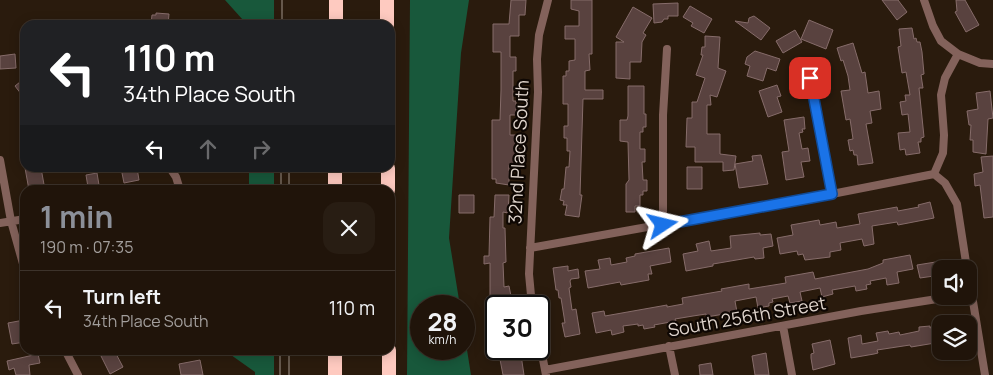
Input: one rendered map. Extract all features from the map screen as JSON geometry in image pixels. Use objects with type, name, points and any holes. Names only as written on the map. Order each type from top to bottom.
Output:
[{"type":"highway","points":[[336,0],[336,20]]},
{"type":"highway","points":[[387,0],[388,20]]},
{"type":"highway","points":[[335,172],[335,185]]},
{"type":"highway","points":[[388,172],[388,185]]},
{"type":"highway","points":[[334,375],[335,355]]},
{"type":"highway","points":[[389,355],[389,375]]},
{"type":"street","name":"32nd Place South","points":[[531,295],[528,274],[538,92],[537,59],[548,0]]},
{"type":"street","points":[[924,0],[933,26],[941,41],[958,54],[980,63],[993,64]]},
{"type":"street","points":[[663,225],[663,115],[667,49]]},
{"type":"street","points":[[934,174],[943,153],[944,135],[941,95],[945,78],[958,54]]},
{"type":"street","points":[[810,78],[832,194]]},
{"type":"street","points":[[0,160],[11,221],[20,253]]},
{"type":"street","points":[[173,172],[179,185]]},
{"type":"street","points":[[530,248],[934,174],[945,182],[957,204],[966,260]]},
{"type":"street","points":[[0,223],[20,220]]},
{"type":"street","name":"South 256th Street","points":[[545,372],[669,346],[932,300]]},
{"type":"street","points":[[972,305],[985,375]]},
{"type":"street","points":[[783,326],[792,375]]},
{"type":"street","points":[[669,346],[674,375]]},
{"type":"street","points":[[68,355],[78,375]]},
{"type":"green space","points":[[225,0],[274,0],[274,20],[243,20]]},
{"type":"green space","points":[[410,0],[469,0],[461,53],[449,238],[458,295],[410,295],[410,360],[469,360],[471,375],[407,375]]},
{"type":"green space","points":[[249,172],[274,172],[274,185],[249,185]]},
{"type":"green space","points":[[231,355],[274,355],[274,375],[255,375],[255,372]]},
{"type":"building","points":[[511,0],[526,0],[525,15],[519,15],[519,36],[510,36],[510,57],[516,57],[516,71],[513,71],[513,101],[516,101],[516,115],[510,115],[510,135],[519,135],[519,148],[518,165],[509,165],[509,185],[496,183],[496,179],[492,179],[492,120],[500,120],[501,90],[501,52],[493,52],[493,24],[509,24]]},
{"type":"building","points":[[571,0],[592,0],[592,54],[589,54],[590,70],[585,71],[585,90],[603,90],[603,99],[583,99],[580,195],[582,195],[579,217],[565,215],[567,205],[563,205],[564,201],[560,200],[562,189],[564,189],[566,167],[569,167],[570,151],[567,151],[567,138],[564,138],[564,126],[568,126],[568,104],[563,104],[563,76],[566,76],[566,71],[569,71],[569,61],[575,60],[575,39],[565,39],[565,26],[579,26],[579,11],[571,9]]},
{"type":"building","points":[[882,0],[898,0],[907,12],[897,20]]},
{"type":"building","points":[[956,0],[965,0],[979,25],[966,32],[955,12],[957,11]]},
{"type":"building","points":[[678,3],[678,16],[668,16],[668,19],[664,19],[662,22],[654,23],[653,4]]},
{"type":"building","points":[[690,6],[712,19],[704,33],[691,26],[693,23],[683,17]]},
{"type":"building","points":[[633,7],[652,18],[643,33],[646,35],[642,42],[641,62],[630,62],[630,79],[616,78],[616,42],[624,42],[616,37]]},
{"type":"building","points":[[156,13],[169,14],[168,20],[151,20],[152,15],[156,15]]},
{"type":"building","points":[[754,16],[770,28],[761,40],[735,21],[748,23],[749,18]]},
{"type":"building","points":[[809,20],[833,30],[826,49],[801,39]]},
{"type":"building","points":[[912,28],[914,39],[916,38],[917,42],[920,42],[922,52],[924,74],[921,75],[923,88],[919,88],[924,137],[921,138],[921,142],[918,142],[920,153],[906,155],[905,149],[900,150],[898,133],[910,132],[908,114],[902,115],[900,102],[906,101],[905,95],[910,95],[906,72],[902,73],[898,47],[901,46],[899,29]]},
{"type":"building","points":[[795,30],[802,42],[783,53],[776,41]]},
{"type":"building","points":[[705,36],[720,37],[718,68],[726,71],[717,97],[710,95],[711,105],[707,105],[707,134],[720,134],[720,154],[736,156],[734,170],[723,171],[723,162],[695,162],[695,147],[686,147],[687,118],[692,118],[692,102],[697,102],[705,78],[696,75],[703,55],[701,55],[702,47],[705,47]]},
{"type":"building","points":[[853,43],[862,73],[865,72],[868,93],[879,91],[881,109],[870,111],[872,123],[866,124],[873,163],[858,165],[857,155],[854,155],[853,150],[850,151],[848,140],[853,139],[850,119],[846,120],[841,91],[850,90],[848,76],[837,48]]},
{"type":"building","points":[[755,51],[780,59],[776,71],[767,68],[763,81],[747,76],[750,66],[745,64],[747,57]]},
{"type":"building","points":[[15,54],[16,68],[0,69],[0,56]]},
{"type":"building","points":[[20,82],[20,92],[15,86]]},
{"type":"building","points":[[777,85],[781,96],[777,97],[782,112],[768,117],[759,91]]},
{"type":"building","points":[[628,86],[644,86],[644,114],[646,114],[646,127],[643,127],[643,132],[640,132],[640,149],[645,149],[645,162],[642,162],[643,180],[647,180],[647,191],[643,191],[643,195],[640,195],[640,206],[635,206],[635,212],[626,212],[626,184],[629,180],[628,142],[620,141],[620,120],[627,120],[628,116]]},
{"type":"building","points":[[990,91],[993,118],[988,119],[986,154],[973,152],[973,140],[970,140],[971,125],[969,125],[967,111],[978,109],[976,93]]},
{"type":"building","points":[[804,117],[805,129],[802,129],[803,132],[799,133],[802,149],[808,148],[810,161],[801,162],[804,177],[786,180],[782,152],[789,151],[784,120]]},
{"type":"building","points":[[761,155],[768,184],[739,188],[735,164],[753,161],[752,156]]},
{"type":"building","points":[[993,156],[993,217],[984,218],[980,185],[975,186],[974,174],[983,172],[981,157]]},
{"type":"building","points":[[687,167],[702,167],[702,189],[687,189]]},
{"type":"building","points":[[26,172],[42,172],[44,185],[28,185]]},
{"type":"building","points":[[122,172],[138,172],[139,180],[124,183]]},
{"type":"building","points":[[97,173],[99,185],[88,185],[86,175]]},
{"type":"building","points":[[459,195],[474,195],[474,213],[459,213]]},
{"type":"building","points":[[495,195],[509,195],[508,213],[503,212],[506,262],[503,263],[504,287],[509,286],[511,295],[490,295],[490,263],[484,264],[484,256],[489,256],[490,217],[494,217]]},
{"type":"building","points":[[930,202],[934,218],[898,225],[897,222],[872,226],[874,244],[864,246],[862,239],[840,243],[841,250],[830,252],[830,257],[805,260],[803,254],[798,255],[797,251],[780,254],[777,238],[793,235],[791,225],[819,220],[820,225],[836,222],[837,228],[860,224],[858,214],[897,207],[898,211],[919,207],[918,205]]},
{"type":"building","points":[[760,233],[760,235],[771,234],[773,246],[763,248],[764,258],[755,259],[754,257],[686,271],[683,254],[698,251],[696,244],[709,241],[711,251],[731,248],[730,236]]},
{"type":"building","points":[[669,248],[671,262],[650,266],[652,274],[648,274],[649,280],[621,285],[620,282],[588,288],[585,271],[600,269],[598,260],[610,258],[611,265],[627,262],[626,258],[635,256],[635,254]]},
{"type":"building","points":[[910,255],[913,269],[897,272],[899,283],[887,285],[886,278],[870,281],[871,284],[866,285],[867,289],[856,291],[855,286],[832,290],[833,294],[822,297],[820,288],[800,292],[802,301],[790,303],[788,296],[772,299],[773,302],[769,303],[769,306],[758,308],[756,297],[735,301],[737,312],[675,319],[676,321],[644,329],[643,325],[638,326],[638,324],[623,326],[624,332],[612,335],[611,330],[596,333],[592,313],[604,311],[605,316],[667,305],[667,307],[683,304],[682,298],[722,291],[721,289],[749,284],[749,289],[786,283],[785,277],[813,272],[815,279],[868,269],[883,263],[883,260]]},
{"type":"building","points":[[932,263],[932,276],[920,278],[917,265]]},
{"type":"building","points":[[568,266],[568,271],[578,269],[579,278],[571,279],[571,287],[569,288],[572,310],[576,309],[580,334],[565,337],[562,323],[565,323],[561,298],[559,298],[558,290],[556,290],[553,268]]},
{"type":"building","points":[[20,321],[20,343],[12,344],[8,323]]},
{"type":"building","points":[[930,326],[930,328],[932,327],[932,344],[877,350],[878,353],[851,358],[848,338],[861,335],[862,344],[878,341],[876,333],[888,331],[889,334],[899,332],[900,335],[919,331],[919,327]]},
{"type":"building","points":[[830,340],[835,364],[813,370],[811,354],[814,353],[812,344]]},
{"type":"building","points":[[766,353],[769,375],[755,375],[752,356]]},
{"type":"building","points":[[38,355],[40,363],[29,365],[30,375],[16,375],[14,368],[9,370],[7,361]]},
{"type":"building","points":[[117,355],[123,367],[110,374],[101,356]]},
{"type":"building","points":[[200,360],[203,375],[181,375],[179,364]]},
{"type":"building","points":[[500,360],[522,360],[524,375],[503,375]]},
{"type":"building","points":[[711,363],[713,375],[700,375],[699,365]]},
{"type":"tram line","points":[[282,0],[282,20]]},
{"type":"tram line","points":[[281,172],[281,185]]},
{"type":"tram line","points":[[289,172],[289,185]]},
{"type":"tram line","points":[[280,355],[280,375]]},
{"type":"tram line","points":[[289,355],[289,375]]},
{"type":"route","points":[[663,225],[832,194],[810,78]]}]
